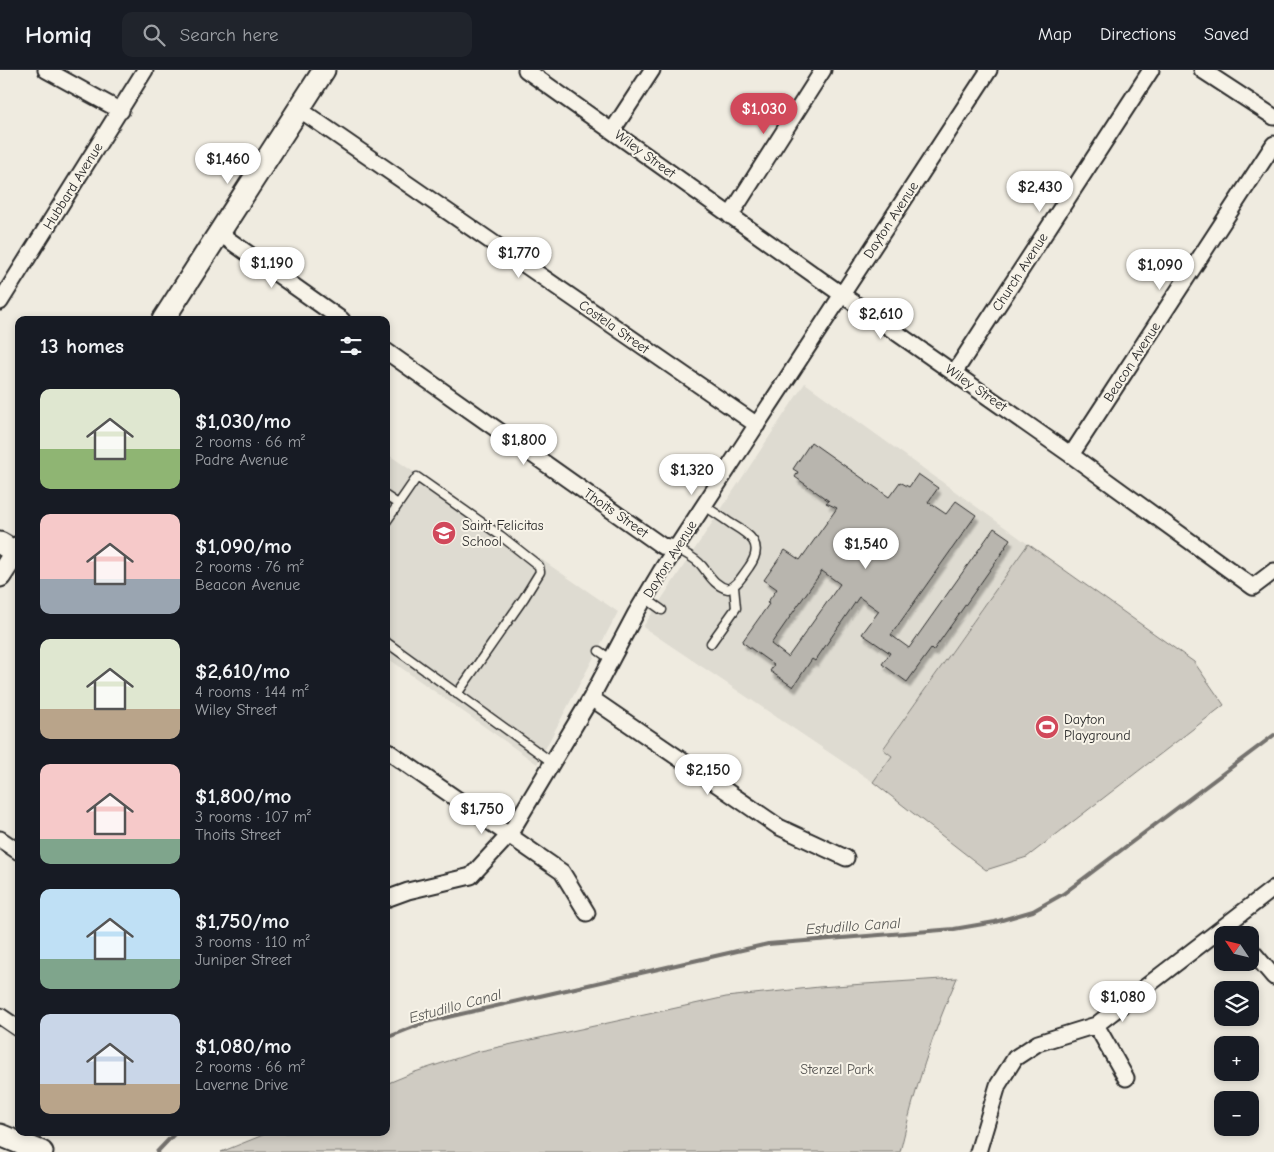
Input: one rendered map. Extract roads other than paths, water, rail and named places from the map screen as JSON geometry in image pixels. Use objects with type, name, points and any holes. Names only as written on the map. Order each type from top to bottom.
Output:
[{"type":"street","points":[[46,70],[121,111]]},
{"type":"street","name":"Hubbard Avenue","points":[[0,302],[145,70]]},
{"type":"street","points":[[167,316],[324,70]]},
{"type":"street","name":"Wiley Street","points":[[526,70],[842,295],[1072,455],[1252,587],[1274,571]]},
{"type":"street","points":[[612,131],[652,70]]},
{"type":"street","points":[[730,216],[823,70]]},
{"type":"street","name":"Dayton Avenue","points":[[390,897],[471,876],[509,835],[592,698],[645,598],[676,548],[989,70]]},
{"type":"street","name":"Church Avenue","points":[[954,373],[1151,70]]},
{"type":"street","points":[[1202,70],[1274,117]]},
{"type":"street","name":"Costela Street","points":[[299,109],[757,425]]},
{"type":"street","name":"Beacon Avenue","points":[[1072,455],[1274,144]]},
{"type":"street","points":[[219,233],[336,316]]},
{"type":"street","name":"Thoits Street","points":[[390,354],[662,546],[676,548]]},
{"type":"street","points":[[0,576],[13,549]]},
{"type":"street","points":[[592,698],[779,827],[846,858]]},
{"type":"street","points":[[390,753],[562,872],[587,913]]},
{"type":"street","points":[[0,839],[15,849]]},
{"type":"street","points":[[1237,926],[1274,888]]},
{"type":"street","points":[[978,1152],[998,1085],[1015,1058],[1038,1043],[1096,1025],[1214,943]]},
{"type":"street","points":[[1259,960],[1274,977]]},
{"type":"street","points":[[0,1016],[15,1027]]},
{"type":"street","points":[[1096,1025],[1126,1078]]},
{"type":"street","points":[[0,1135],[42,1152]]},
{"type":"lane","points":[[390,516],[416,477],[501,536],[539,566],[540,572],[524,598],[457,694]]},
{"type":"lane","points":[[390,499],[398,504]]},
{"type":"lane","points":[[676,548],[702,565],[711,579],[723,588],[728,589],[734,586],[753,562],[756,554],[756,544],[750,536],[704,506]]},
{"type":"lane","points":[[711,643],[736,608],[734,586]]},
{"type":"lane","points":[[645,598],[662,610]]},
{"type":"lane","points":[[390,645],[552,763]]},
{"type":"lane","points":[[599,651],[612,660]]},
{"type":"waterway","name":"Estudillo Canal","points":[[390,1036],[426,1022],[768,944],[954,929],[995,922],[1033,911],[1063,894],[1274,735]]},
{"type":"waterway","name":"Estudillo Canal","points":[[157,1152],[172,1136]]},
{"type":"place","name":"Saint Felicitas School","points":[[444,533]]},
{"type":"place","name":"Dayton Playground","points":[[1047,727]]},
{"type":"park label","name":"Stenzel Park","points":[[837,1069]]}]
